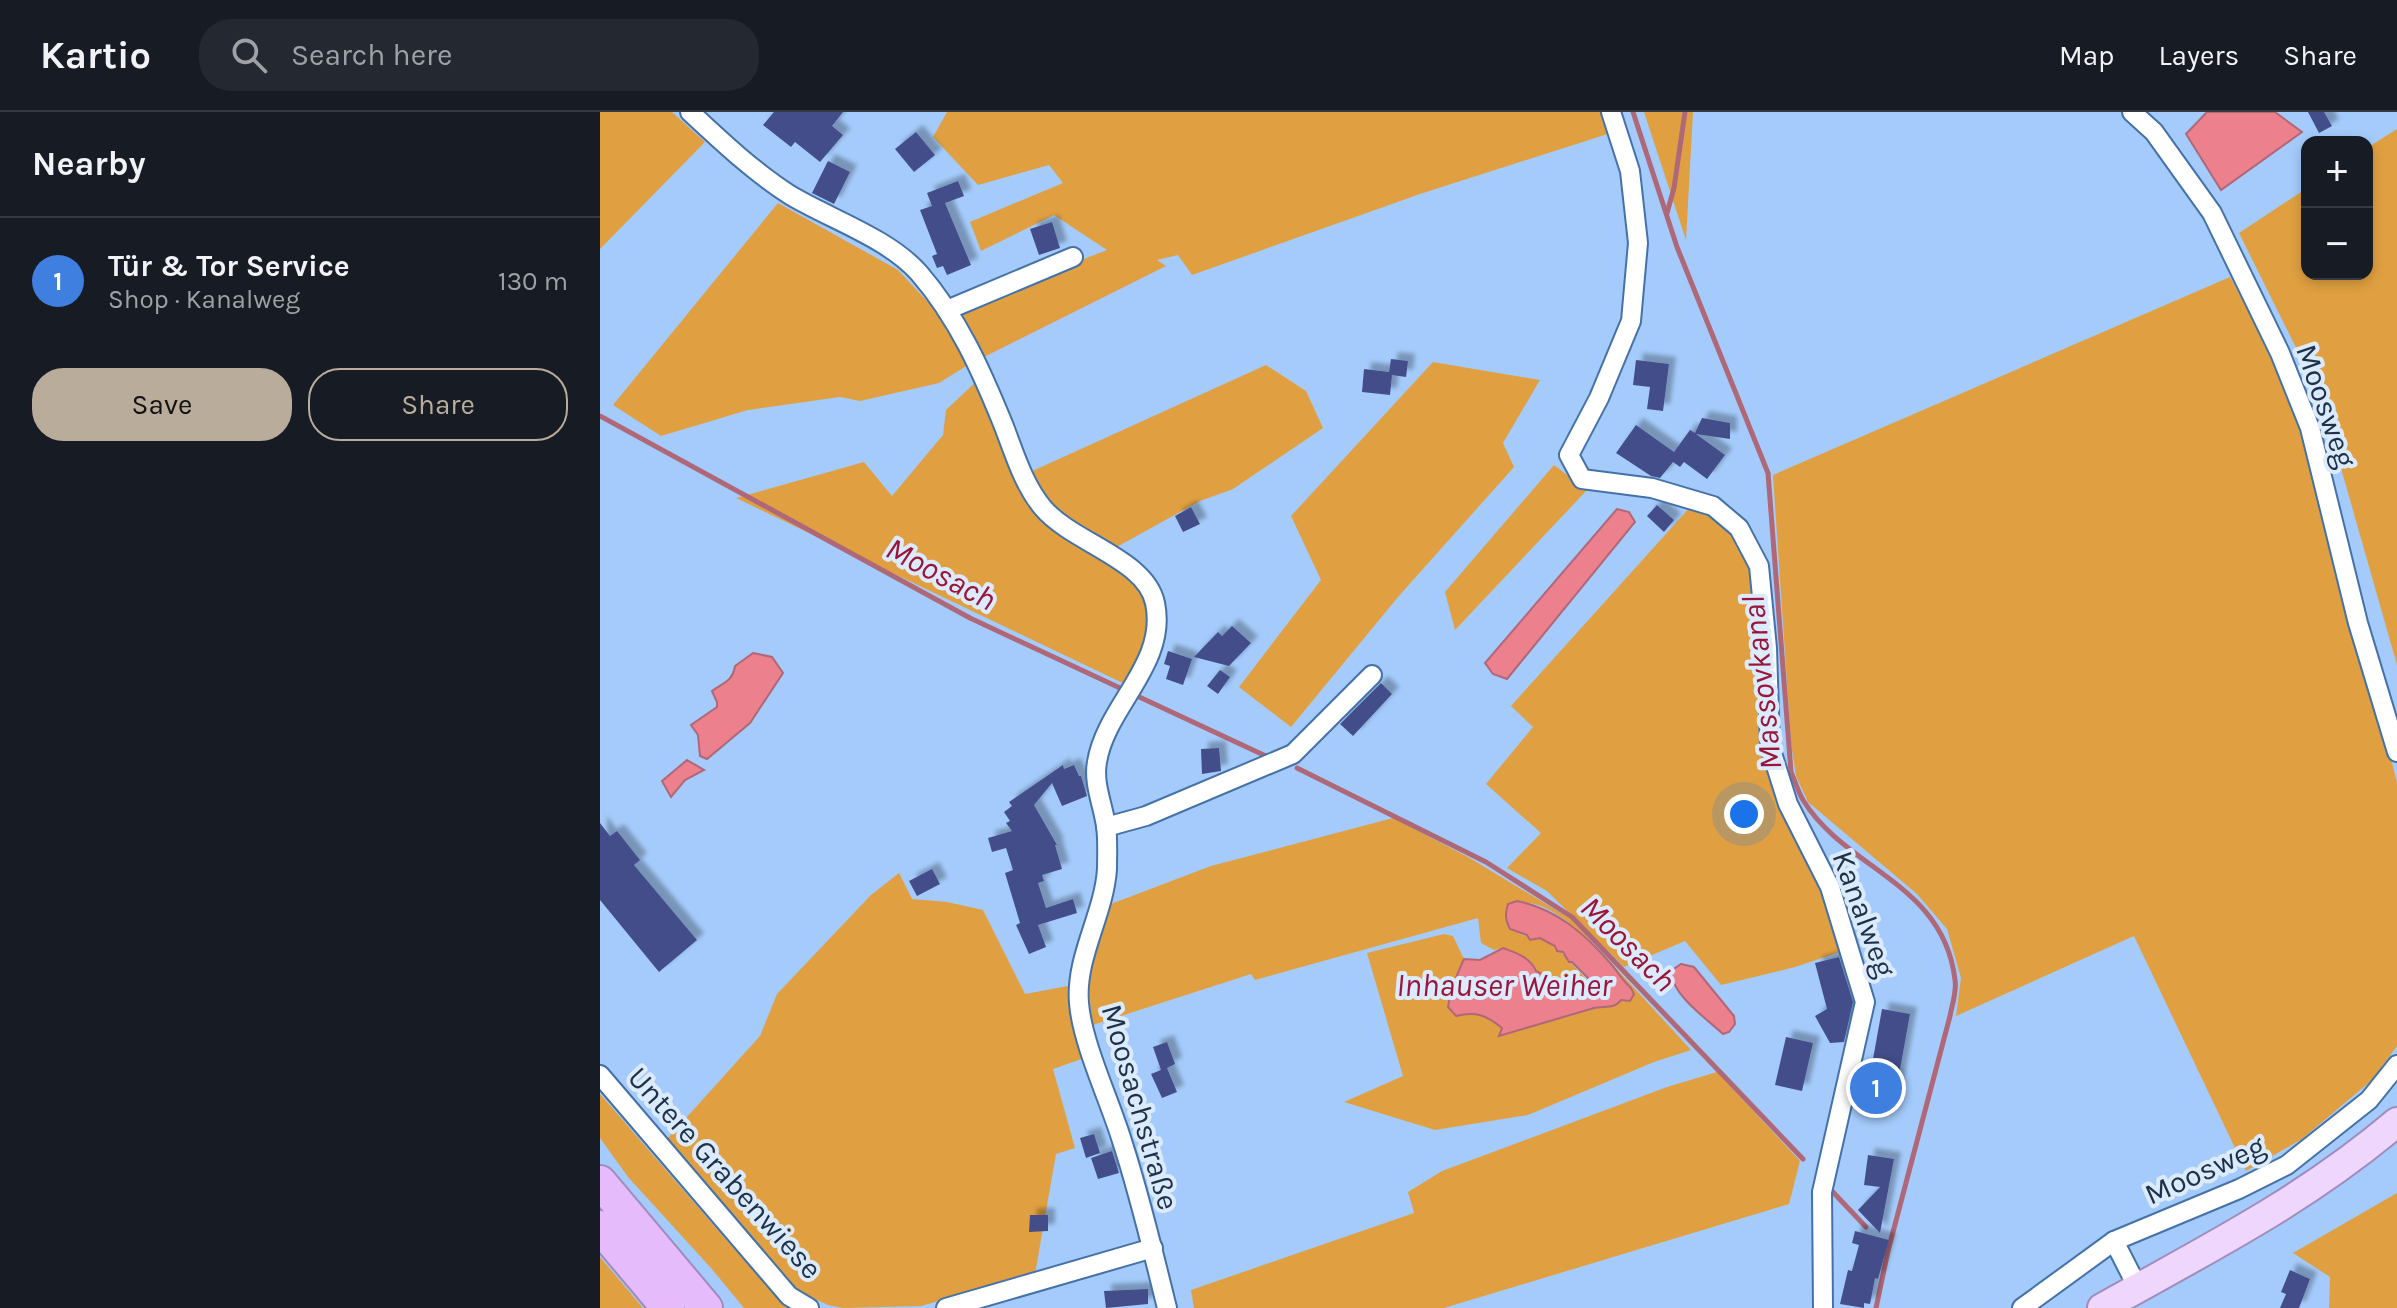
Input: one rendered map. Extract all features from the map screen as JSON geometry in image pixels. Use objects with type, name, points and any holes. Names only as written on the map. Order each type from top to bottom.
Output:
[{"type":"highway","points":[[600,1182],[706,1308]]},
{"type":"highway","points":[[600,1227],[668,1308]]},
{"type":"main road","points":[[2102,1308],[2212,1249],[2303,1194],[2397,1122]]},
{"type":"street","name":"Moosachstraße","points":[[690,112],[788,193],[898,254],[918,272],[947,310],[976,358],[1030,490],[1044,509],[1063,527],[1133,568],[1150,586],[1156,605],[1158,631],[1136,684],[1109,731],[1097,762],[1097,781],[1106,827],[1105,885],[1081,975],[1079,1003],[1085,1032],[1123,1142],[1167,1308]]},
{"type":"street","name":"Kanalweg","points":[[1611,112],[1630,171],[1638,243],[1631,321],[1599,398],[1569,455],[1582,479],[1652,488],[1713,506],[1739,528],[1759,566],[1767,648],[1770,747],[1788,804],[1830,887],[1865,1002],[1822,1192],[1823,1308]]},
{"type":"street","name":"Moosweg","points":[[2132,112],[2154,132],[2212,213],[2280,353],[2310,428],[2358,623],[2397,752]]},
{"type":"street","points":[[947,310],[1073,257]]},
{"type":"street","points":[[1106,827],[1146,816],[1293,754],[1372,675]]},
{"type":"street","name":"Moosweg","points":[[2022,1308],[2114,1241],[2239,1189],[2287,1165],[2369,1100],[2397,1065]]},
{"type":"street","name":"Untere Grabenwiese","points":[[600,1075],[789,1296],[809,1308]]},
{"type":"street","points":[[2114,1241],[2138,1288]]},
{"type":"street","points":[[946,1308],[1153,1248]]},
{"type":"shaded area","points":[[600,112],[672,112],[705,142],[600,249]]},
{"type":"shaded area","points":[[947,112],[1607,112],[1614,132],[1420,194],[1192,275],[1178,255],[1157,260],[1166,266],[968,365],[939,383],[860,401],[840,397],[748,410],[661,436],[613,405],[778,203],[898,270],[940,315],[1107,250],[1054,215],[981,251],[970,222],[1063,183],[1049,165],[978,185],[933,137]]},
{"type":"shaded area","points":[[1644,112],[1693,112],[1686,240]]},
{"type":"shaded area","points":[[2397,129],[2397,665],[2321,398],[2239,233],[2301,192],[2301,280],[2373,280],[2373,144]]},
{"type":"shaded area","points":[[2230,277],[2304,410],[2310,428],[2397,783],[2397,1046],[2372,1080],[2302,1139],[2246,1171],[2134,936],[1956,1016],[1961,978],[1947,929],[1917,894],[1808,802],[1796,776],[1791,743],[1773,475]]},
{"type":"shaded area","points":[[1433,362],[1540,380],[1503,443],[1514,467],[1398,597],[1291,727],[1239,687],[1321,580],[1291,516]]},
{"type":"shaded area","points":[[1266,365],[1306,391],[1323,428],[1233,489],[1200,501],[1113,549],[1139,587],[1153,630],[1129,686],[736,498],[864,462],[892,496],[943,435],[946,410],[978,380],[1028,473]]},
{"type":"shaded area","points":[[1554,465],[1587,490],[1455,630],[1445,592]]},
{"type":"shaded area","points":[[1692,505],[1711,512],[1738,533],[1756,564],[1767,744],[1829,899],[1840,952],[1795,967],[1721,985],[1685,941],[1624,967],[1547,891],[1507,868],[1541,833],[1486,784],[1533,727],[1511,706]]},
{"type":"shaded area","points":[[1393,818],[1468,857],[1571,919],[1691,1050],[1654,1062],[1528,1115],[1435,1130],[1344,1102],[1403,1076],[1367,953],[1444,934],[1453,936],[1464,959],[1452,984],[1461,1015],[1473,1013],[1488,1018],[1502,1028],[1500,1035],[1621,1000],[1631,988],[1592,945],[1561,917],[1544,907],[1527,903],[1508,904],[1505,919],[1522,935],[1545,940],[1555,946],[1593,986],[1590,993],[1581,998],[1574,997],[1561,983],[1536,971],[1503,948],[1494,950],[1481,943],[1478,918],[1255,980],[1251,974],[1093,1025],[1090,979],[1103,907],[1211,866]]},
{"type":"shaded area","points":[[899,873],[912,899],[983,910],[1025,994],[1068,986],[1090,1056],[1053,1069],[1075,1148],[1056,1154],[1035,1274],[921,1306],[843,1308],[828,1305],[798,1291],[667,1139],[760,1036],[777,994],[871,895]]},
{"type":"shaded area","points":[[1717,1072],[1800,1161],[1789,1204],[1444,1308],[1194,1308],[1191,1290],[1414,1213],[1408,1192],[1442,1171],[1667,1087]]},
{"type":"shaded area","points":[[600,1094],[737,1252],[791,1308],[744,1308],[628,1177],[600,1138]]},
{"type":"shaded area","points":[[2397,1193],[2397,1308],[2329,1308],[2330,1277],[2293,1253]]},
{"type":"shaded area","points":[[600,1257],[643,1308],[600,1308]]},
{"type":"water","points":[[2207,112],[2275,112],[2302,132],[2221,190],[2186,134]]},
{"type":"water","points":[[1617,509],[1629,512],[1635,522],[1507,679],[1493,674],[1485,663]]},
{"type":"water","points":[[753,653],[772,657],[783,673],[750,723],[707,759],[700,756],[698,735],[691,725],[717,707],[712,691],[727,681],[735,666]]},
{"type":"water","points":[[687,760],[704,770],[685,780],[671,797],[662,781]]},
{"type":"water","name":"Inhauser Weiher","points":[[1517,901],[1545,910],[1580,933],[1631,988],[1634,994],[1630,1001],[1621,1000],[1613,1006],[1594,1008],[1499,1036],[1502,1028],[1486,1017],[1475,1014],[1456,1016],[1448,1007],[1464,959],[1480,960],[1503,948],[1526,959],[1536,971],[1561,983],[1574,997],[1581,998],[1593,989],[1589,979],[1555,946],[1540,938],[1530,940],[1527,935],[1510,929],[1506,920],[1508,904]]},
{"type":"water","points":[[1681,964],[1694,967],[1734,1016],[1735,1024],[1729,1032],[1723,1034],[1682,996],[1672,978],[1672,970]]},
{"type":"building","points":[[774,112],[843,112],[832,126],[843,135],[820,162],[795,142],[791,147],[763,125]]},
{"type":"building","points":[[2308,112],[2324,112],[2332,126],[2319,133]]},
{"type":"building","points":[[916,132],[935,155],[914,172],[895,149]]},
{"type":"building","points":[[828,161],[850,172],[834,204],[812,193]]},
{"type":"building","points":[[958,181],[964,196],[945,203],[971,265],[947,275],[943,266],[937,268],[932,256],[937,254],[920,210],[932,206],[927,193]]},
{"type":"building","points":[[1052,222],[1060,248],[1039,255],[1030,229]]},
{"type":"building","points":[[1391,359],[1408,361],[1406,377],[1392,375],[1390,395],[1362,392],[1364,369],[1389,372]]},
{"type":"building","points":[[1636,360],[1669,364],[1663,411],[1647,409],[1650,387],[1633,385]]},
{"type":"building","points":[[1702,418],[1730,423],[1730,439],[1696,434],[1725,455],[1707,479],[1684,462],[1680,467],[1673,462],[1660,478],[1651,476],[1616,453],[1636,425],[1674,452],[1690,430],[1695,433]]},
{"type":"building","points":[[1657,505],[1674,520],[1664,532],[1647,516]]},
{"type":"building","points":[[1191,507],[1200,524],[1183,532],[1175,516]]},
{"type":"building","points":[[1232,626],[1251,643],[1229,666],[1194,657],[1218,632],[1222,636]]},
{"type":"building","points":[[1168,651],[1192,659],[1183,685],[1166,679],[1170,666],[1164,664]]},
{"type":"building","points":[[1220,670],[1230,677],[1218,694],[1207,686]]},
{"type":"building","points":[[1381,683],[1392,694],[1353,736],[1340,724]]},
{"type":"building","points":[[1219,748],[1221,771],[1202,774],[1201,749]]},
{"type":"building","points":[[1063,765],[1064,769],[1074,765],[1087,796],[1062,806],[1052,783],[1034,805],[1057,845],[1062,869],[1042,875],[1044,881],[1038,883],[1046,908],[1073,899],[1077,913],[1038,925],[1046,947],[1029,954],[1016,925],[1020,923],[1005,873],[1013,870],[1006,848],[992,852],[988,838],[1012,831],[1006,823],[1010,821],[1004,812],[1012,806],[1009,802]]},
{"type":"building","points":[[600,823],[610,836],[617,831],[640,860],[634,865],[697,940],[659,972],[600,900]]},
{"type":"building","points":[[932,869],[940,884],[917,896],[909,881]]},
{"type":"building","points":[[1839,957],[1853,1002],[1844,1042],[1830,1043],[1815,1016],[1827,1009],[1815,963]]},
{"type":"building","points":[[1882,1009],[1910,1014],[1892,1114],[1864,1109]]},
{"type":"building","points":[[1786,1037],[1813,1043],[1802,1091],[1775,1085]]},
{"type":"building","points":[[1167,1042],[1175,1064],[1167,1068],[1177,1092],[1162,1098],[1151,1074],[1161,1070],[1153,1047]]},
{"type":"building","points":[[1094,1134],[1100,1153],[1086,1158],[1080,1138]]},
{"type":"building","points":[[1112,1151],[1119,1173],[1098,1179],[1091,1158]]},
{"type":"building","points":[[1868,1155],[1894,1159],[1880,1233],[1858,1210],[1880,1187],[1864,1185]]},
{"type":"building","points":[[1030,1215],[1048,1215],[1048,1231],[1029,1232]]},
{"type":"building","points":[[1855,1231],[1889,1240],[1878,1279],[1875,1278],[1870,1304],[1864,1303],[1864,1308],[1840,1304],[1848,1270],[1852,1271],[1859,1245],[1852,1243]]},
{"type":"building","points":[[2290,1270],[2310,1279],[2299,1308],[2280,1308],[2286,1294],[2281,1292]]},
{"type":"building","points":[[1148,1289],[1148,1304],[1106,1308],[1104,1291]]},
{"type":"waterway","name":"Massovkanal","points":[[1633,112],[1677,247],[1768,473],[1791,772],[1803,800],[1821,824],[1913,899],[1933,921],[1947,947],[1955,980],[1950,1016],[1876,1308]]},
{"type":"waterway","points":[[1667,213],[1674,188],[1685,112]]},
{"type":"waterway","name":"Moosach","points":[[600,416],[970,618],[1268,757]]},
{"type":"waterway","name":"Moosach","points":[[1297,768],[1486,862],[1572,917],[1803,1159]]},
{"type":"waterway","name":"Moosach","points":[[1831,1190],[1866,1227]]},
{"type":"place","name":"Tür & Tor Service","points":[[1876,1088]]}]
